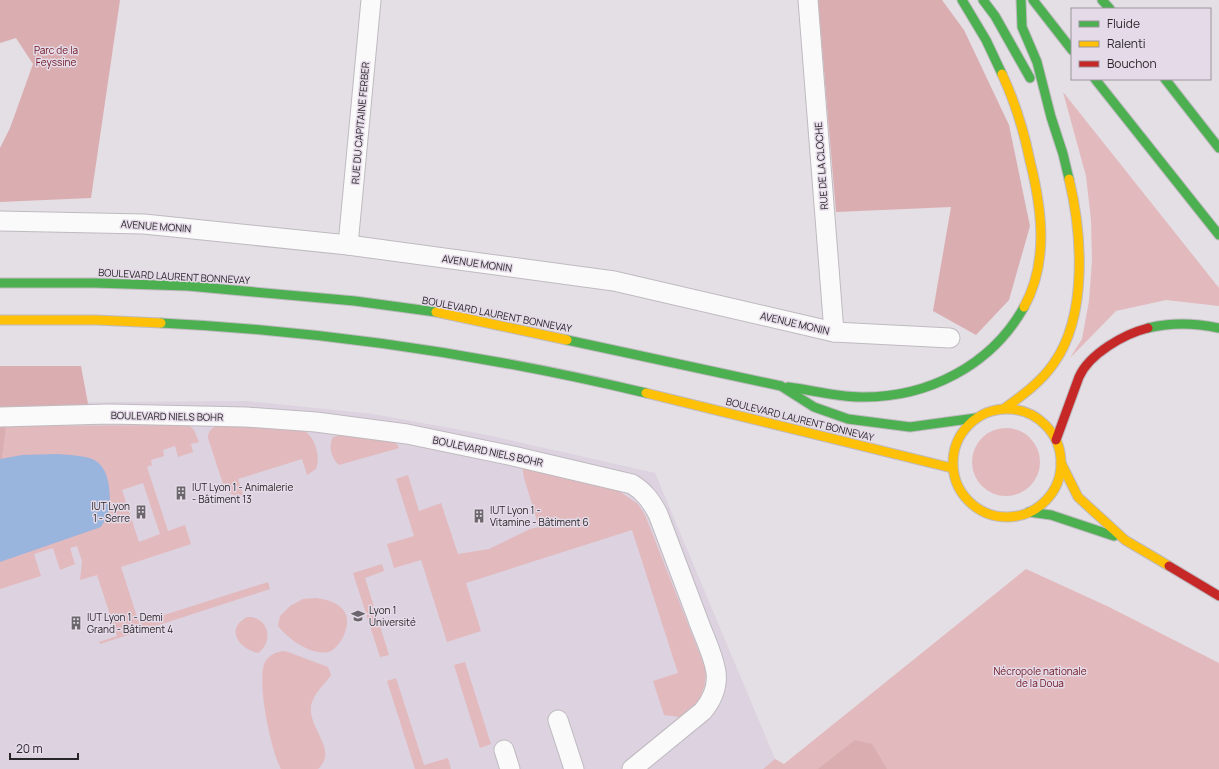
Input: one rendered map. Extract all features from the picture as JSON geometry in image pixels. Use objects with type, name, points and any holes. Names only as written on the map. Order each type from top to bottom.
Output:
[{"type":"main road","points":[[781,386],[868,397],[918,390],[951,378],[970,367],[988,352],[1018,317],[1029,296],[1038,262],[1041,238],[1041,216],[1027,143],[1013,101],[996,61],[976,20],[962,0]]},
{"type":"main road","points":[[983,0],[995,16],[1017,53],[1051,117]]},
{"type":"main road","points":[[1005,408],[1037,382],[1051,368],[1060,355],[1069,334],[1076,308],[1078,281],[1078,237],[1073,198],[1065,160],[1051,117],[1038,65],[1023,29],[1021,0]]},
{"type":"main road","points":[[1033,0],[1071,49]]},
{"type":"main road","points":[[1102,0],[1109,8]]},
{"type":"main road","points":[[1096,80],[1219,235]]},
{"type":"main road","points":[[1167,80],[1219,148]]},
{"type":"main road","name":"BOULEVARD LAURENT BONNEVAY","points":[[0,283],[95,283],[188,286],[274,292],[355,301],[434,312],[614,349],[781,386],[814,407],[848,419],[910,426],[946,424],[976,418]]},
{"type":"main road","name":"BOULEVARD LAURENT BONNEVAY","points":[[0,320],[103,320],[250,328],[344,338],[445,352],[534,368],[615,386],[952,468]]},
{"type":"main road","points":[[1056,440],[1081,372],[1094,357],[1110,346],[1129,334],[1148,327],[1168,323],[1188,322],[1219,328]]},
{"type":"main road","name":"BOULEVARD LAURENT BONNEVAY","points":[[1005,408],[1021,410],[1035,417],[1047,427],[1056,440],[1060,451],[1061,463],[1060,475],[1056,486],[1050,496],[1040,506],[1017,516],[1004,517],[991,515],[979,510],[969,502],[960,492],[952,468],[953,453],[957,439],[965,427],[976,418],[990,411],[1005,408]]},
{"type":"main road","points":[[1061,463],[1078,496],[1125,540]]},
{"type":"main road","points":[[1029,512],[1051,515],[1125,540],[1219,596]]},
{"type":"street","name":"RUE DU CAPITAINE FERBER","points":[[348,246],[371,0]]},
{"type":"street","name":"RUE DE LA CLOCHE","points":[[808,0],[834,332]]},
{"type":"street","name":"AVENUE MONIN","points":[[0,221],[144,224],[348,246],[614,281],[834,332],[950,338]]},
{"type":"street","name":"BOULEVARD NIELS BOHR","points":[[0,417],[132,415],[246,417],[316,422],[407,434],[513,456],[632,484],[642,490],[658,514],[709,649],[716,672],[714,693],[710,702],[703,711],[632,769]]},
{"type":"street","points":[[558,720],[574,769]]},
{"type":"street","points":[[504,750],[510,769]]},
{"type":"shaded area","name":"Lyon 1 Université","points":[[247,401],[373,414],[482,434],[655,473],[775,759],[763,769],[0,769],[0,403]]},
{"type":"green space","name":"Parc de la Feyssine","points":[[0,0],[120,0],[91,198],[0,202],[0,148],[10,128],[33,64],[16,38],[0,43]]},
{"type":"green space","points":[[818,0],[942,0],[964,30],[1009,125],[1030,226],[1009,300],[976,335],[933,311],[951,207],[836,212]]},
{"type":"green space","points":[[1063,92],[1219,288],[1219,306],[1166,300],[1116,311],[1070,358],[1082,339],[1089,301],[1092,261],[1091,220],[1086,176]]},
{"type":"green space","points":[[0,366],[81,366],[89,409],[8,412],[2,459],[0,459]]},
{"type":"green space","points":[[189,425],[194,430],[199,442],[191,444],[193,452],[178,457],[175,446],[163,450],[164,456],[151,460],[152,465],[147,467],[168,531],[185,525],[191,544],[121,567],[139,623],[268,582],[270,589],[100,644],[99,642],[117,636],[97,575],[80,580],[82,561],[77,546],[70,548],[75,564],[60,570],[53,548],[34,554],[41,576],[0,589],[0,541],[26,474],[2,459],[6,426]],"holes":[[[143,483],[160,534],[139,542],[122,490]]]},
{"type":"green space","points":[[219,425],[303,430],[311,437],[316,447],[318,459],[316,469],[307,475],[302,459],[238,479],[243,495],[232,494],[224,487],[208,438],[211,430]]},
{"type":"green space","points":[[1006,428],[1019,431],[1030,438],[1037,449],[1040,462],[1037,475],[1030,486],[1019,493],[1006,496],[993,493],[982,486],[975,475],[972,462],[975,449],[982,438],[993,431]]},
{"type":"green space","points":[[342,435],[391,441],[396,443],[399,448],[339,465],[331,452],[331,440],[333,437]]},
{"type":"green space","points":[[522,465],[616,489],[638,504],[645,515],[706,670],[705,684],[699,702],[679,717],[664,715],[653,681],[678,673],[632,530],[466,583],[481,631],[447,642],[421,560],[394,568],[387,544],[414,536],[396,479],[408,475],[419,511],[441,503],[458,554],[489,549],[530,529],[539,527],[524,478]]},
{"type":"green space","points":[[382,564],[384,571],[365,578],[389,655],[380,657],[353,573]]},
{"type":"green space","name":"Nécropole nationale de la Doua","points":[[1026,569],[1109,607],[1219,663],[1219,769],[763,769],[775,759],[784,764]]},
{"type":"green space","points":[[316,598],[338,605],[346,614],[347,621],[343,637],[331,651],[317,652],[309,650],[288,636],[278,626],[280,616],[290,606],[303,599]]},
{"type":"green space","points":[[247,617],[260,621],[267,630],[266,643],[258,653],[248,649],[237,638],[236,628],[239,623]]},
{"type":"green space","points":[[283,651],[328,667],[331,675],[316,694],[311,706],[311,715],[324,747],[325,754],[324,762],[318,769],[281,769],[273,747],[263,699],[263,671],[265,662],[269,657],[275,653]]},
{"type":"green space","points":[[465,662],[491,744],[480,748],[454,665]]},
{"type":"green space","points":[[396,678],[424,765],[448,758],[451,769],[415,769],[387,681]]},
{"type":"green space","points":[[855,740],[872,744],[887,769],[818,769]]},
{"type":"water","points":[[56,454],[88,458],[101,465],[107,477],[110,497],[109,510],[106,519],[101,527],[0,562],[0,459],[22,455]]},
{"type":"traffic: fast","points":[[962,0],[986,40],[1002,74]]},
{"type":"traffic: fast","points":[[983,0],[995,16],[1030,78]]},
{"type":"traffic: fast","points":[[1021,0],[1022,27],[1037,62],[1069,179]]},
{"type":"traffic: fast","points":[[1033,0],[1071,49]]},
{"type":"traffic: fast","points":[[1102,0],[1109,8]]},
{"type":"traffic: fast","points":[[1096,80],[1219,235]]},
{"type":"traffic: fast","points":[[1166,80],[1219,148]]},
{"type":"traffic: fast","points":[[0,283],[95,283],[188,286],[355,301],[436,312]]},
{"type":"traffic: fast","points":[[788,387],[833,395],[861,397],[886,396],[910,392],[933,385],[975,362],[994,346],[1010,328],[1024,307]]},
{"type":"traffic: fast","points":[[161,323],[284,332],[405,347],[526,367],[646,393]]},
{"type":"traffic: fast","points":[[1148,328],[1184,324],[1219,328]]},
{"type":"traffic: fast","points":[[567,340],[781,386],[814,407],[848,419],[910,427],[976,418]]},
{"type":"traffic: fast","points":[[1029,512],[1051,515],[1114,536]]},
{"type":"traffic: slow","points":[[1002,74],[1019,117],[1025,139],[1038,198],[1040,216],[1040,254],[1037,272],[1032,290],[1024,307]]},
{"type":"traffic: slow","points":[[1005,408],[1032,387],[1049,370],[1065,344],[1073,322],[1077,298],[1079,248],[1077,224],[1069,179]]},
{"type":"traffic: slow","points":[[436,312],[567,340]]},
{"type":"traffic: slow","points":[[0,320],[96,320],[161,323]]},
{"type":"traffic: slow","points":[[646,393],[952,468]]},
{"type":"traffic: slow","points":[[1007,409],[1028,413],[1045,425],[1057,442],[1061,463],[1057,484],[1045,501],[1028,513],[1007,517],[986,513],[969,501],[957,484],[953,463],[957,442],[969,425],[986,413],[1007,409]]},
{"type":"traffic: slow","points":[[1061,463],[1078,497],[1125,540],[1169,566]]},
{"type":"traffic: jam","points":[[1056,440],[1079,377],[1091,360],[1118,340],[1148,328]]},
{"type":"traffic: jam","points":[[1169,566],[1219,596]]},
{"type":"place","name":"IUT Lyon 1 - Animalerie - Bâtiment 13","points":[[181,493]]},
{"type":"place","name":"IUT Lyon 1 - Serre","points":[[141,512]]},
{"type":"place","name":"IUT Lyon 1 - Vitamine - Bâtiment 6","points":[[479,516]]},
{"type":"place","name":"Lyon 1 Université","points":[[358,616]]},
{"type":"place","name":"IUT Lyon 1 - Demi Grand - Bâtiment 4","points":[[76,623]]}]
